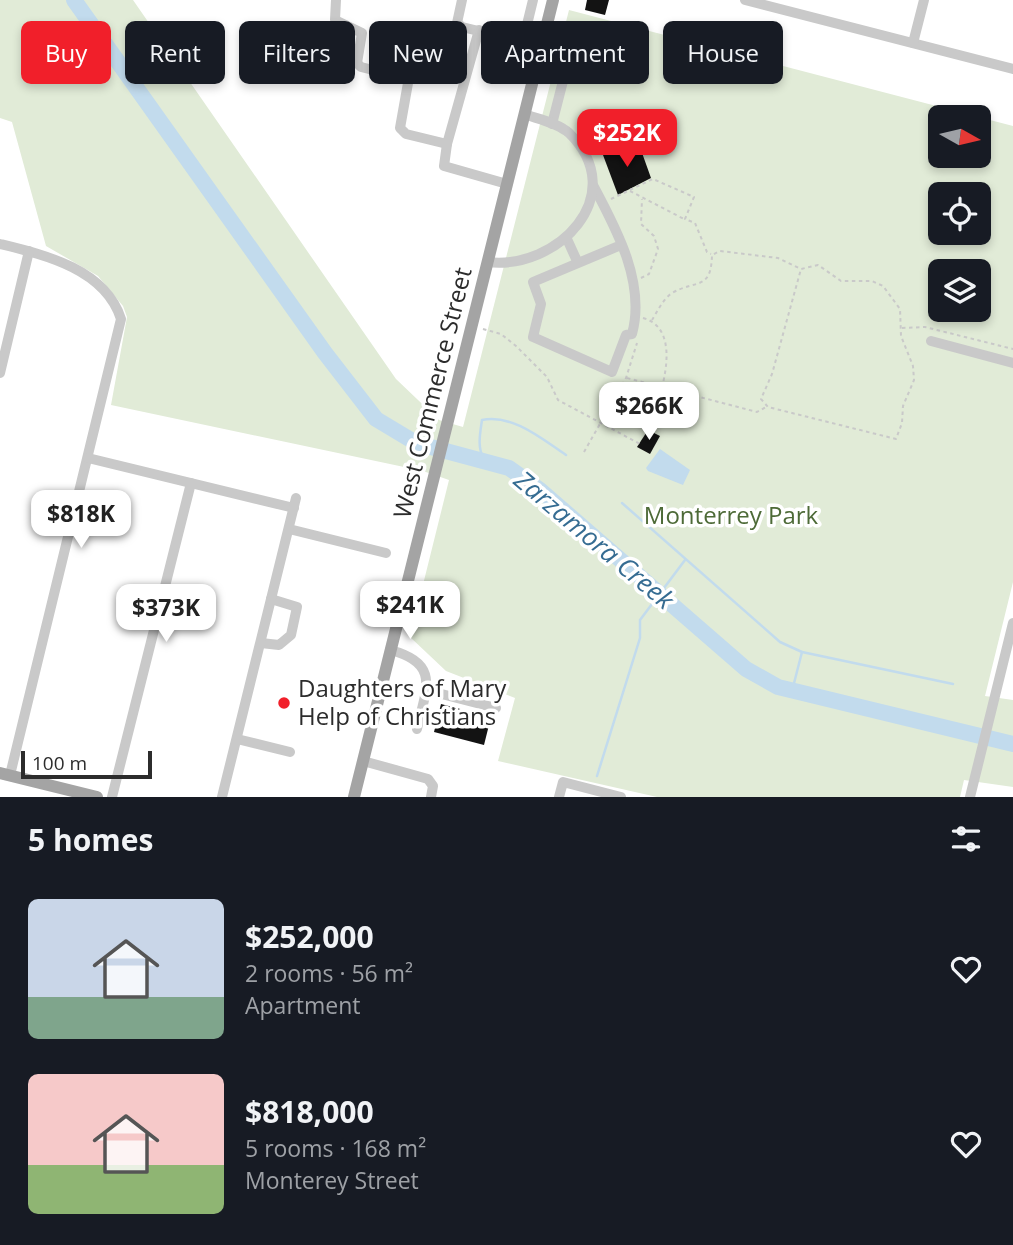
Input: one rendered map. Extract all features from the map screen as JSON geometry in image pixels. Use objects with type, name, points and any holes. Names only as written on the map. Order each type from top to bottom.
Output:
[{"type":"main road","name":"West Commerce Street","points":[[548,21],[553,0]]},
{"type":"main road","name":"West Commerce Street","points":[[354,797],[532,84]]},
{"type":"main road","points":[[5,774],[56,792],[97,797]]},
{"type":"street","points":[[336,0],[335,20],[362,33],[357,63],[361,67],[405,78],[408,83],[400,128],[406,134],[447,144]]},
{"type":"street","points":[[462,0],[457,23],[479,30],[447,144],[444,166],[507,184]]},
{"type":"street","points":[[528,21],[533,0]]},
{"type":"street","points":[[745,0],[1013,69]]},
{"type":"street","points":[[913,43],[924,0]]},
{"type":"street","points":[[552,124],[562,84]]},
{"type":"street","points":[[487,262],[507,265],[567,239],[590,205],[593,185],[591,169],[583,152],[567,131],[524,114]]},
{"type":"street","points":[[593,185],[606,200],[621,244],[634,286],[635,323],[632,334],[626,335],[612,372],[533,337],[541,304],[533,282],[621,244]]},
{"type":"street","points":[[567,239],[577,261]]},
{"type":"street","points":[[0,244],[62,262],[86,276],[107,295],[121,320],[88,458],[5,774]]},
{"type":"street","points":[[0,373],[29,251]]},
{"type":"street","points":[[931,341],[1013,363]]},
{"type":"street","points":[[88,458],[191,483],[295,503],[222,797]]},
{"type":"street","points":[[112,797],[191,483]]},
{"type":"street","points":[[289,529],[386,552]]},
{"type":"street","points":[[261,643],[279,645],[291,635],[297,607],[271,599]]},
{"type":"street","points":[[970,797],[1013,623]]},
{"type":"street","points":[[390,650],[412,656],[421,664],[428,680],[417,729]]},
{"type":"street","points":[[426,690],[496,708]]},
{"type":"street","points":[[237,739],[290,752]]},
{"type":"street","points":[[363,761],[428,779],[433,786],[431,797]]},
{"type":"street","points":[[559,797],[563,782],[591,793],[621,797]]},
{"type":"path","points":[[614,209],[606,200],[653,179],[694,197],[685,219]]},
{"type":"path","points":[[630,191],[695,223],[707,252],[712,255]]},
{"type":"path","points":[[638,279],[649,274],[658,249],[654,236],[641,224],[642,199]]},
{"type":"path","points":[[712,255],[720,251],[778,258],[801,269],[818,265],[841,281],[872,281],[883,286],[900,309],[901,328],[914,380],[903,406],[902,423],[896,439],[768,407],[761,399],[772,374],[801,269]]},
{"type":"path","points":[[652,320],[670,295],[706,281],[711,272],[712,255]]},
{"type":"path","points":[[640,328],[642,318],[652,320]]},
{"type":"path","points":[[652,320],[668,351],[662,387]]},
{"type":"path","points":[[901,328],[925,327],[1013,349]]},
{"type":"path","points":[[482,328],[500,334],[516,346],[547,377],[558,400],[640,444]]},
{"type":"path","points":[[584,452],[626,378],[638,338]]},
{"type":"path","points":[[626,378],[757,412],[768,407]]},
{"type":"green space","name":"Monterrey Park","points":[[0,0],[133,0],[148,21],[125,21],[125,84],[191,84],[396,379],[439,420],[463,427],[550,84],[649,84],[649,31],[663,35],[663,84],[783,84],[783,66],[933,105],[928,105],[928,168],[991,168],[991,120],[1013,126],[1013,582],[985,696],[1013,700],[1013,787],[964,780],[960,797],[657,797],[498,761],[515,698],[446,671],[410,637],[449,480],[423,471],[111,405],[127,317],[123,306],[98,276],[46,246],[12,122],[0,118]]},
{"type":"green space","name":"Monterrey Park","points":[[569,10],[611,21],[566,21]]},
{"type":"water","points":[[660,449],[690,470],[683,485],[646,468]]},
{"type":"building","points":[[587,0],[609,0],[605,15],[585,10]]},
{"type":"building","points":[[623,147],[626,156],[641,150],[651,178],[618,195],[603,155]]},
{"type":"building","points":[[648,430],[660,436],[650,454],[637,447]]},
{"type":"building","points":[[441,704],[491,717],[484,745],[434,732]]},
{"type":"waterway","name":"Zarzamora Creek","points":[[74,0],[325,353],[376,419],[416,443],[509,468],[540,490],[746,669],[778,687],[1013,744]]},
{"type":"waterway","points":[[484,460],[480,445],[482,420],[494,419],[527,429],[566,455]]},
{"type":"waterway","points":[[622,503],[780,642],[802,652],[953,684]]},
{"type":"waterway","points":[[597,776],[640,638],[640,620],[685,560]]},
{"type":"waterway","points":[[792,691],[802,652]]},
{"type":"place","name":"Daughters of Mary Help of Christians","points":[[284,703]]}]
